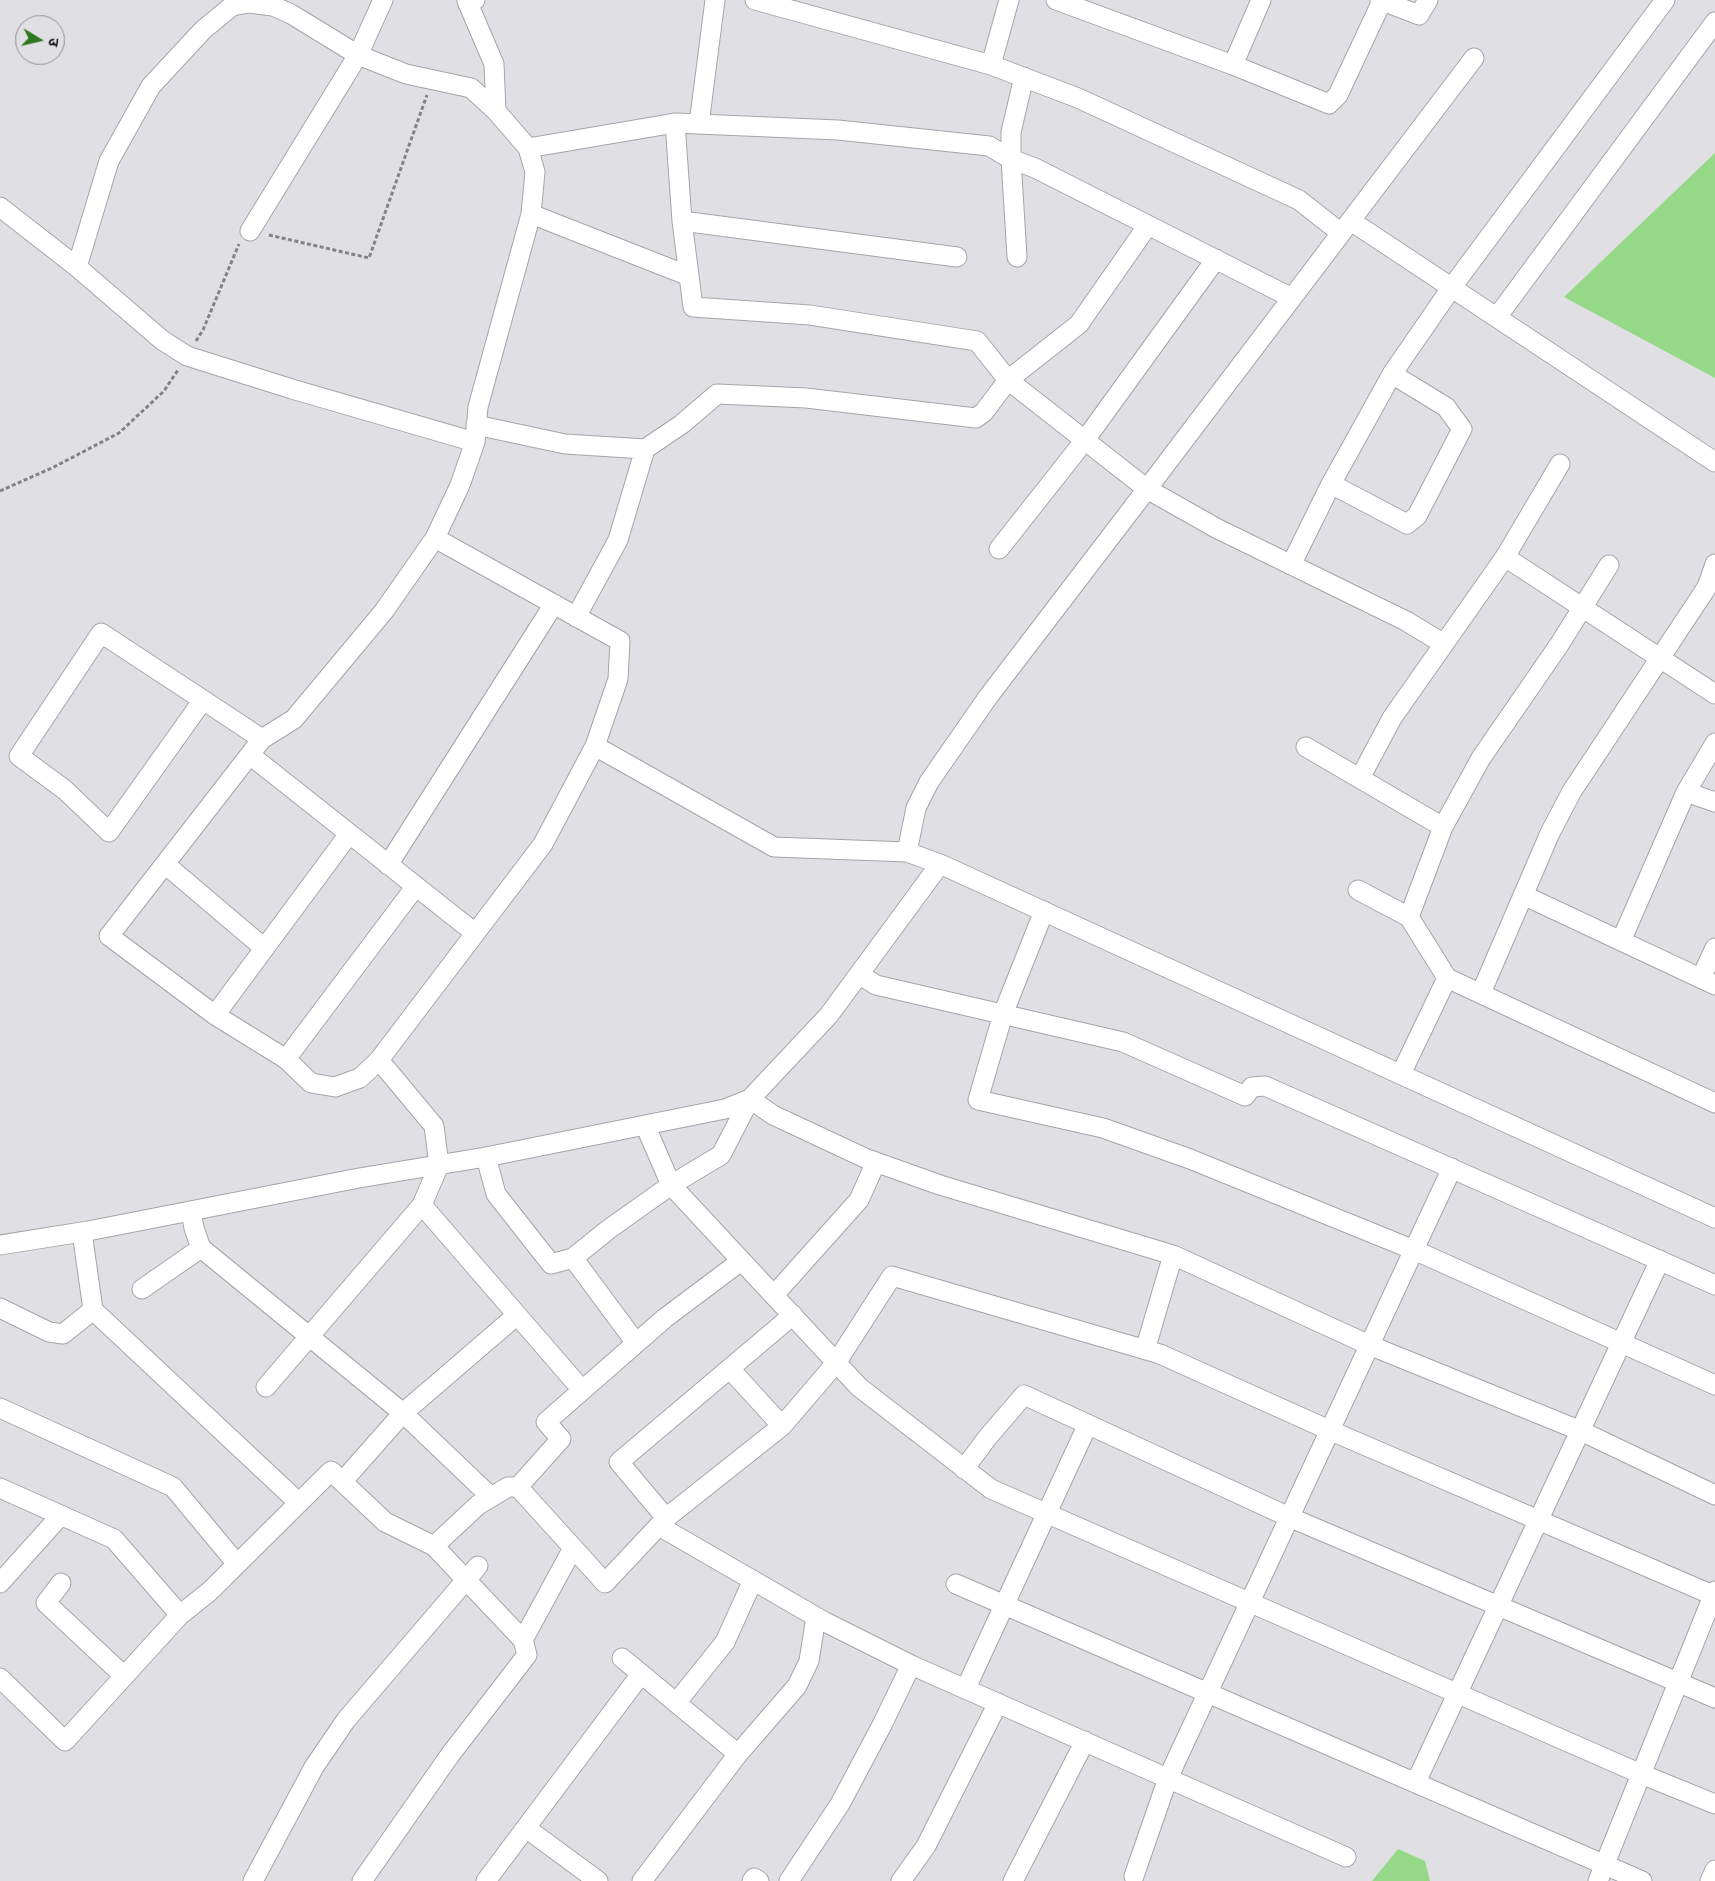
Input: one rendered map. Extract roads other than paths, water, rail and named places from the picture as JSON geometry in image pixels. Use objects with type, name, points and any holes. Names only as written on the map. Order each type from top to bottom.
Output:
[{"type":"street","points":[[250,231],[358,55],[383,0]]},
{"type":"street","points":[[475,0],[467,1],[494,64],[496,110]]},
{"type":"street","points":[[699,124],[715,0]]},
{"type":"street","points":[[755,0],[991,65],[1024,77],[1078,98],[1299,200],[1452,287],[1715,462]]},
{"type":"street","points":[[991,65],[1009,0]]},
{"type":"street","points":[[1056,0],[1234,65],[1329,104],[1338,95],[1381,0],[1419,15],[1428,0]]},
{"type":"street","points":[[1234,65],[1261,0]]},
{"type":"street","points":[[1292,565],[1331,484],[1392,374],[1452,287],[1665,0]]},
{"type":"street","points":[[77,267],[109,160],[151,86],[203,30],[232,6],[247,1],[273,6],[291,14],[358,55],[406,74],[471,88],[496,110],[528,148],[535,172],[531,214],[478,407],[476,433],[460,484],[435,538],[384,611],[294,719],[262,739],[109,936],[214,1015],[286,1059],[311,1083],[335,1087],[360,1078],[379,1060],[543,844],[595,746],[618,679],[620,641],[435,538]]},
{"type":"street","points":[[1497,317],[1715,22]]},
{"type":"street","points":[[906,852],[916,808],[929,782],[988,697],[1474,58]]},
{"type":"street","points":[[1017,258],[1011,132],[1024,77]]},
{"type":"street","points":[[528,148],[675,123],[838,130],[989,146],[1011,159],[1035,168],[1292,298]]},
{"type":"street","points":[[675,123],[682,221],[693,307],[810,315],[977,341],[1008,380],[1148,489],[1216,528],[1406,622],[1444,644]]},
{"type":"street","points":[[0,206],[77,267],[162,340],[187,356],[292,389],[476,433],[565,444],[645,449],[682,424],[717,394],[806,398],[970,419],[976,418],[984,412],[1008,380],[1079,324],[1148,225]]},
{"type":"street","points":[[531,214],[689,276]]},
{"type":"street","points":[[682,221],[957,257]]},
{"type":"street","points":[[999,549],[1084,440],[1216,259]]},
{"type":"street","points":[[1331,484],[1407,524],[1417,516],[1462,429],[1446,407],[1392,374]]},
{"type":"street","points":[[576,617],[618,540],[645,449]]},
{"type":"street","points":[[1360,778],[1392,718],[1505,557],[1560,464]]},
{"type":"street","points":[[1505,557],[1715,694]]},
{"type":"street","points":[[1480,993],[1550,833],[1572,791],[1707,587],[1715,564]]},
{"type":"street","points":[[1409,917],[1443,827],[1481,758],[1583,608],[1609,565]]},
{"type":"street","points":[[388,865],[554,604]]},
{"type":"street","points":[[204,700],[109,832],[65,790],[20,756],[101,633],[204,700],[262,739]]},
{"type":"street","points":[[1621,941],[1686,792],[1715,743]]},
{"type":"street","points":[[595,746],[774,847],[906,852],[940,864],[1715,1218]]},
{"type":"street","points":[[1306,747],[1443,827]]},
{"type":"street","points":[[250,755],[475,933]]},
{"type":"street","points":[[1686,792],[1715,802]]},
{"type":"street","points":[[214,1015],[350,834]]},
{"type":"street","points":[[165,864],[264,948]]},
{"type":"street","points":[[486,1157],[496,1194],[551,1264],[573,1258],[609,1229],[671,1185],[720,1155],[750,1099],[828,1015],[940,864]]},
{"type":"street","points":[[286,1059],[416,886]]},
{"type":"street","points":[[1358,890],[1409,917],[1447,978],[1715,1103]]},
{"type":"street","points":[[1523,895],[1708,982],[1715,948]]},
{"type":"street","points":[[1044,912],[1003,1014],[978,1100],[1103,1128],[1190,1159],[1414,1250],[1715,1385]]},
{"type":"street","points":[[859,974],[876,985],[1123,1042],[1245,1096],[1252,1087],[1265,1086],[1715,1285]]},
{"type":"street","points":[[1401,1074],[1447,978]]},
{"type":"street","points":[[266,1387],[422,1205],[439,1165],[434,1126],[379,1060]]},
{"type":"street","points":[[0,1245],[82,1232],[359,1178],[486,1157],[725,1110],[750,1099]]},
{"type":"street","points":[[750,1099],[773,1115],[876,1162],[940,1185],[1173,1255],[1369,1345],[1580,1431],[1715,1495]]},
{"type":"street","points":[[645,1125],[671,1185],[836,1363],[859,1387],[991,1490],[1641,1774],[1715,1804]]},
{"type":"street","points":[[774,1295],[859,1200],[876,1162]]},
{"type":"street","points":[[1134,1876],[1168,1778],[1452,1168]]},
{"type":"street","points":[[422,1205],[582,1390]]},
{"type":"street","points":[[191,1211],[194,1228],[201,1248],[402,1413],[491,1497]]},
{"type":"street","points":[[82,1232],[93,1310],[299,1503]]},
{"type":"street","points":[[142,1290],[201,1248]]},
{"type":"street","points":[[1145,1350],[1173,1255]]},
{"type":"street","points":[[573,1258],[636,1343]]},
{"type":"street","points":[[1416,1782],[1660,1260]]},
{"type":"street","points":[[518,1487],[561,1439],[546,1422],[665,1318],[741,1261]]},
{"type":"street","points":[[434,1546],[478,1505],[508,1487],[518,1487],[605,1584],[662,1522],[782,1426],[836,1363],[892,1276],[1160,1354],[1329,1430],[1714,1594],[1601,1873]]},
{"type":"street","points":[[0,1308],[49,1332],[63,1334],[93,1310]]},
{"type":"street","points":[[342,1482],[402,1413],[517,1316]]},
{"type":"street","points":[[793,1316],[619,1462],[662,1522],[753,1580],[816,1617],[911,1665],[1346,1857]]},
{"type":"street","points":[[730,1369],[782,1426]]},
{"type":"street","points":[[964,1469],[987,1438],[1024,1395],[1289,1517],[1715,1698]]},
{"type":"street","points":[[0,1408],[173,1487],[237,1564]]},
{"type":"street","points":[[966,1688],[1088,1424]]},
{"type":"street","points":[[0,1678],[65,1741],[180,1615],[210,1591],[331,1471],[385,1522],[434,1546],[523,1640],[527,1654],[450,1755],[362,1881]]},
{"type":"street","points":[[0,1488],[114,1539],[180,1615]]},
{"type":"street","points":[[0,1582],[61,1515]]},
{"type":"street","points":[[523,1640],[573,1548]]},
{"type":"street","points":[[254,1881],[314,1767],[346,1720],[478,1566]]},
{"type":"street","points":[[676,1703],[725,1642],[753,1580]]},
{"type":"street","points":[[60,1583],[46,1603],[124,1676]]},
{"type":"street","points":[[956,1584],[1416,1782],[1601,1873],[1642,1881]]},
{"type":"street","points":[[642,1881],[738,1754],[797,1686],[809,1661],[816,1617]]},
{"type":"street","points":[[622,1658],[738,1754]]},
{"type":"street","points":[[789,1881],[840,1804],[911,1665]]},
{"type":"street","points":[[486,1881],[641,1674]]},
{"type":"street","points":[[902,1881],[926,1846],[998,1703]]},
{"type":"street","points":[[1013,1881],[1085,1741]]},
{"type":"street","points":[[526,1828],[598,1881]]},
{"type":"street","points":[[1710,1881],[1715,1870]]},
{"type":"street","points":[[752,1881],[754,1878],[759,1881]]}]
